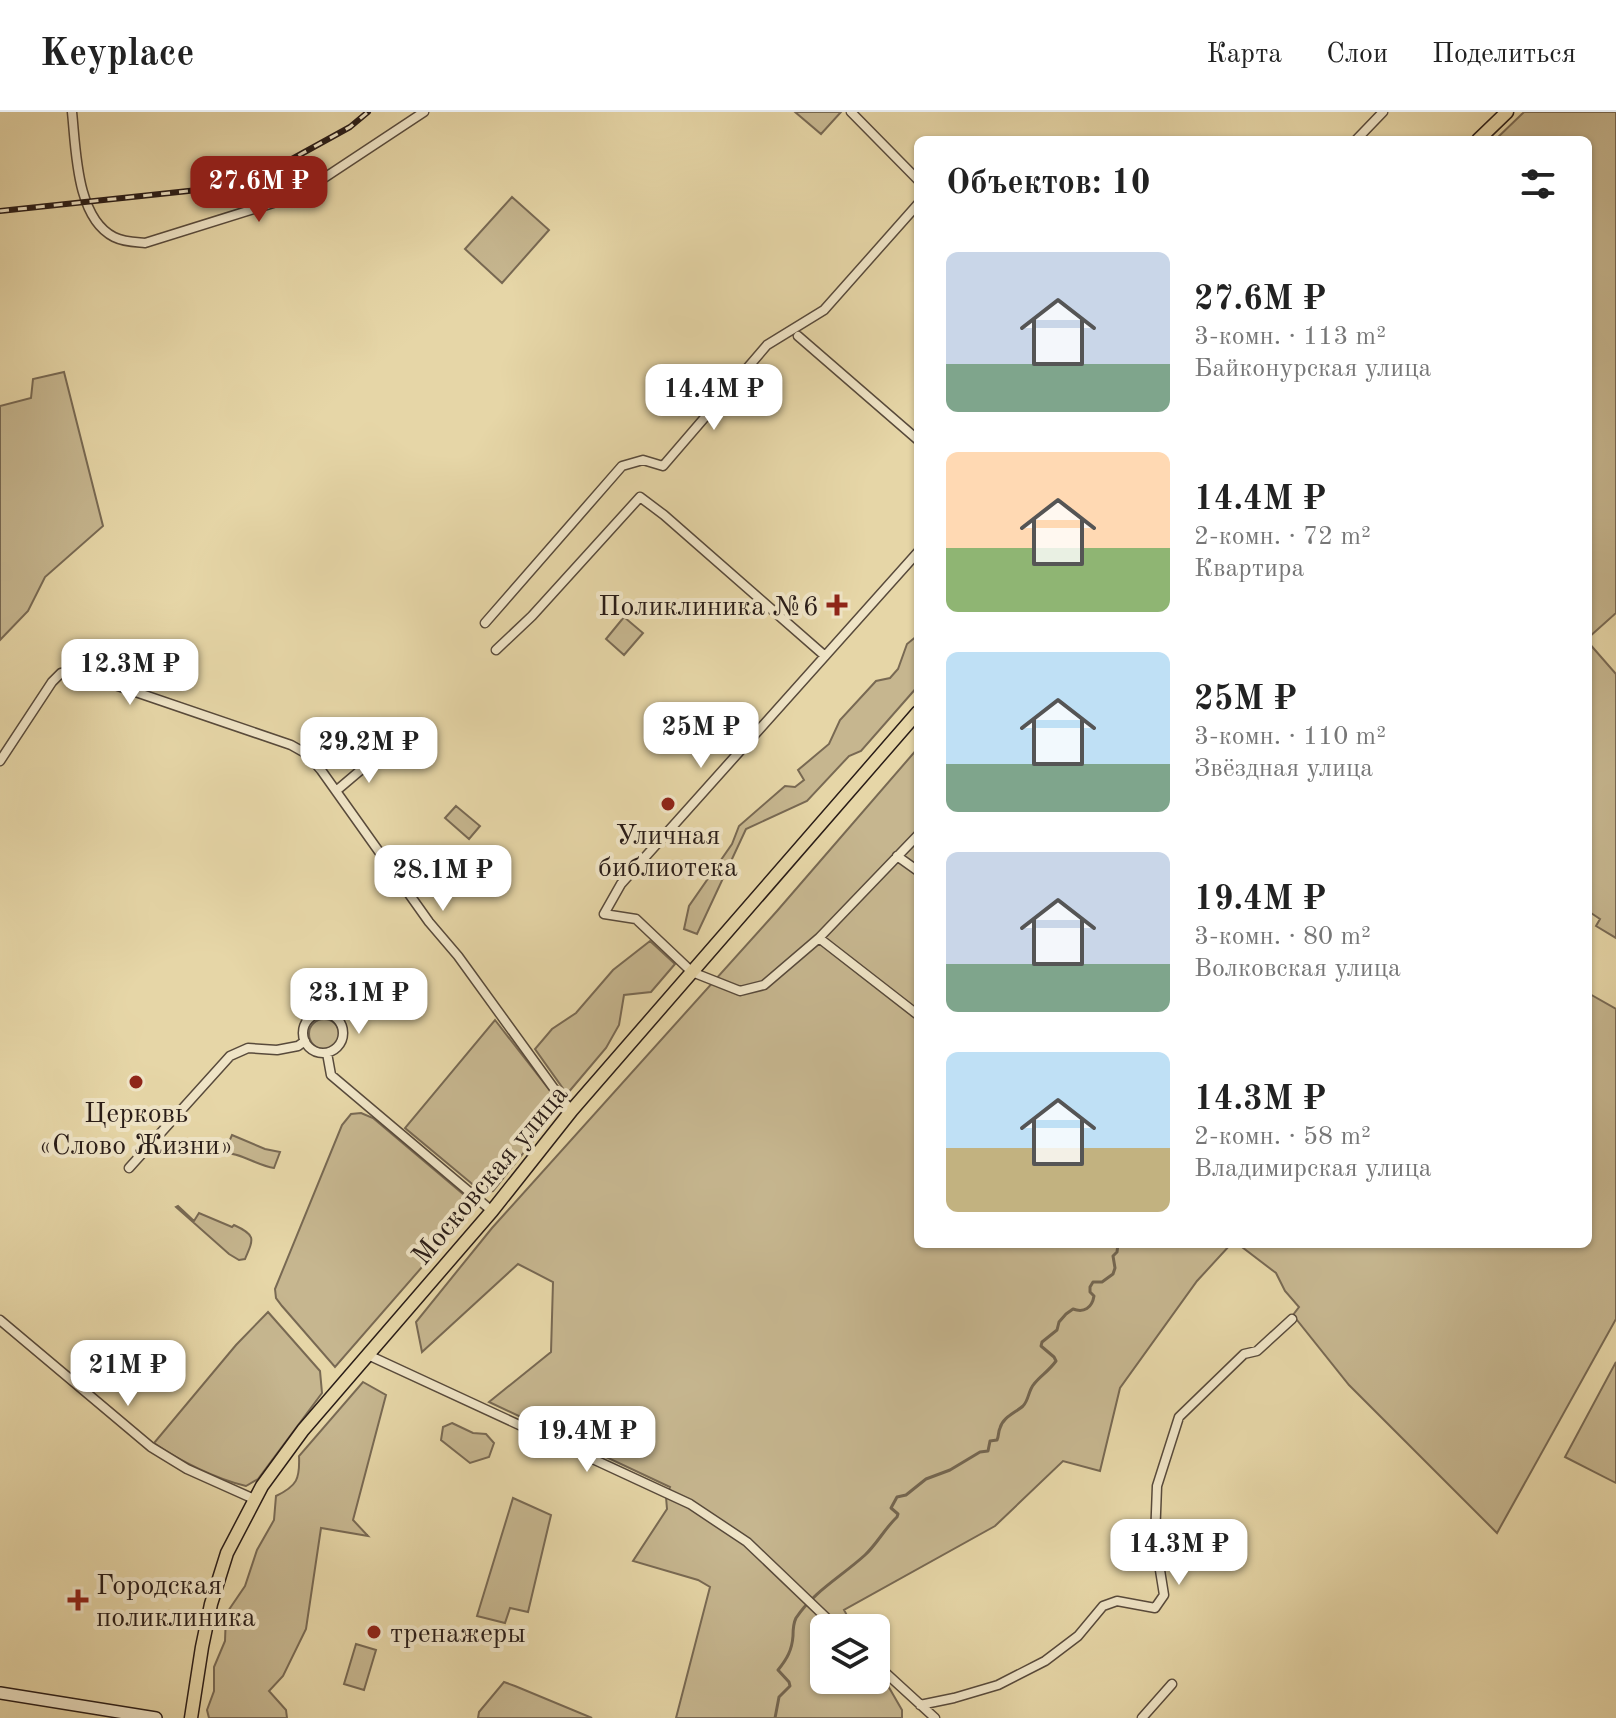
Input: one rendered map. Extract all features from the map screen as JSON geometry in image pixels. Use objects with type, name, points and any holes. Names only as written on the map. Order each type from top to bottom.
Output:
[{"type":"main road","points":[[1482,136],[1507,112]]},
{"type":"main road","name":"Московская улица","points":[[191,1718],[211,1604],[227,1553],[254,1499],[303,1430],[492,1211],[572,1110],[914,717]]},
{"type":"street","points":[[72,112],[79,175],[89,211],[101,228],[113,237],[145,243],[286,199],[315,184],[424,112]]},
{"type":"street","points":[[851,112],[914,176]]},
{"type":"street","points":[[1360,136],[1383,112]]},
{"type":"street","points":[[485,623],[622,466],[643,460],[663,466],[767,345],[824,310],[914,209]]},
{"type":"street","points":[[798,336],[914,437]]},
{"type":"street","points":[[496,650],[532,616],[640,497],[825,656]]},
{"type":"street","points":[[914,556],[621,884],[604,914],[636,919],[692,972],[740,991],[764,985],[819,938],[914,839]]},
{"type":"street","points":[[0,761],[52,682],[61,673],[74,671],[291,745],[307,754],[429,922],[458,956],[572,1110]]},
{"type":"street","points":[[336,791],[382,752]]},
{"type":"street","points":[[897,856],[914,868]]},
{"type":"street","points":[[819,938],[914,1012]]},
{"type":"street","points":[[320,1014],[330,1015],[341,1025],[343,1035],[340,1044],[327,1053],[312,1049],[305,1041],[305,1027],[311,1018],[320,1014]]},
{"type":"street","points":[[129,1168],[230,1056],[248,1048],[277,1050],[298,1046],[305,1041]]},
{"type":"street","points":[[327,1053],[331,1075],[492,1211]]},
{"type":"street","points":[[920,1705],[998,1685],[1045,1661],[1078,1636],[1103,1606],[1117,1601],[1155,1608],[1164,1595],[1155,1539],[1157,1486],[1179,1417],[1244,1354],[1257,1351],[1292,1319]]},
{"type":"street","points":[[0,1320],[151,1447],[187,1469],[254,1499]]},
{"type":"street","points":[[368,1355],[690,1504],[747,1542],[822,1614]]},
{"type":"street","points":[[890,1677],[935,1718]]},
{"type":"street","points":[[1142,1718],[1172,1684]]},
{"type":"street","points":[[0,1693],[156,1718]]},
{"type":"shaded area","points":[[795,112],[841,112],[821,134]]},
{"type":"shaded area","points":[[1524,112],[1616,112],[1616,613],[1592,634],[1592,136],[1499,136]]},
{"type":"shaded area","points":[[512,197],[549,230],[502,283],[465,249]]},
{"type":"shaded area","points":[[64,372],[103,526],[45,577],[28,611],[0,640],[0,406],[31,398],[33,379]]},
{"type":"shaded area","points":[[624,617],[643,633],[624,655],[606,639]]},
{"type":"shaded area","points":[[914,638],[914,691],[861,751],[849,756],[807,801],[746,829],[697,934],[684,929],[689,906],[732,844],[739,826],[785,786],[795,787],[804,780],[798,770],[829,744],[840,720],[876,681],[890,678],[898,669],[907,644]]},
{"type":"shaded area","points":[[1592,647],[1616,674],[1616,938],[1596,926],[1600,919],[1592,914]]},
{"type":"shaded area","points":[[914,753],[914,1248],[1227,1248],[1197,1281],[1120,1388],[1100,1471],[1063,1461],[995,1526],[844,1610],[846,1614],[810,1614],[810,1694],[890,1694],[890,1689],[902,1710],[902,1718],[676,1718],[710,1587],[698,1580],[633,1561],[667,1509],[666,1497],[670,1487],[489,1402],[551,1352],[553,1282],[518,1264],[422,1352],[416,1322],[492,1228],[777,911]]},
{"type":"shaded area","points":[[456,806],[480,826],[469,839],[445,818]]},
{"type":"shaded area","points":[[650,941],[675,964],[651,992],[624,995],[619,1025],[606,1048],[567,1094],[535,1049],[552,1029],[576,1013],[613,970]]},
{"type":"shaded area","points":[[1592,995],[1616,1009],[1616,1319],[1497,1533],[1349,1385],[1293,1315],[1299,1307],[1285,1291],[1276,1273],[1243,1248],[1592,1248]]},
{"type":"shaded area","points":[[324,1019],[335,1023],[339,1034],[335,1045],[324,1049],[313,1045],[309,1034],[313,1023]]},
{"type":"shaded area","points":[[495,1020],[551,1092],[557,1111],[493,1191],[483,1193],[405,1128]]},
{"type":"shaded area","points":[[361,1113],[373,1118],[476,1205],[335,1367],[282,1306],[276,1298],[275,1289],[342,1125],[351,1114]]},
{"type":"shaded area","points":[[232,1135],[280,1152],[274,1168],[236,1154],[224,1153]]},
{"type":"shaded area","points":[[178,1206],[194,1221],[199,1213],[232,1227],[234,1225],[250,1235],[251,1242],[245,1259],[239,1260],[229,1254]]},
{"type":"shaded area","points":[[268,1312],[320,1371],[322,1393],[258,1479],[246,1486],[198,1469],[154,1443],[236,1345]]},
{"type":"shaded area","points":[[1616,1362],[1616,1483],[1565,1457]]},
{"type":"shaded area","points":[[363,1382],[386,1395],[353,1520],[368,1536],[321,1528],[306,1629],[283,1676],[269,1691],[286,1710],[287,1718],[209,1718],[207,1710],[214,1691],[214,1667],[225,1641],[226,1614],[245,1586],[257,1550],[274,1520],[276,1496],[293,1485],[298,1476],[299,1456]]},
{"type":"shaded area","points":[[452,1423],[473,1433],[486,1434],[494,1443],[489,1457],[470,1463],[441,1440],[443,1427]]},
{"type":"shaded area","points":[[513,1498],[551,1515],[528,1612],[510,1608],[505,1623],[477,1616]]},
{"type":"shaded area","points":[[356,1644],[376,1650],[364,1690],[344,1684]]},
{"type":"shaded area","points":[[504,1682],[592,1718],[478,1718],[479,1712]]},
{"type":"waterway","points":[[775,1718],[779,1697],[790,1686],[778,1670],[790,1650],[796,1618],[819,1592],[873,1546],[897,1517],[898,1514],[891,1508],[897,1497],[906,1495],[926,1479],[988,1451],[990,1441],[997,1440],[1004,1421],[1023,1406],[1034,1384],[1056,1361],[1041,1346],[1042,1342],[1057,1330],[1066,1314],[1073,1309],[1084,1310],[1089,1306],[1094,1296],[1090,1287],[1093,1282],[1102,1282],[1113,1274],[1113,1256],[1118,1248]]},
{"type":"railway","points":[[0,211],[207,189],[272,170],[350,127],[368,112]]},
{"type":"place","name":"Поликлиника №6","points":[[837,605]]},
{"type":"place","name":"Уличная библиотека","points":[[668,804]]},
{"type":"place","name":"Церковь «Слово Жизни»","points":[[136,1082]]},
{"type":"place","name":"Городская поликлиника","points":[[78,1600]]},
{"type":"place","name":"тренажеры","points":[[374,1632]]}]
